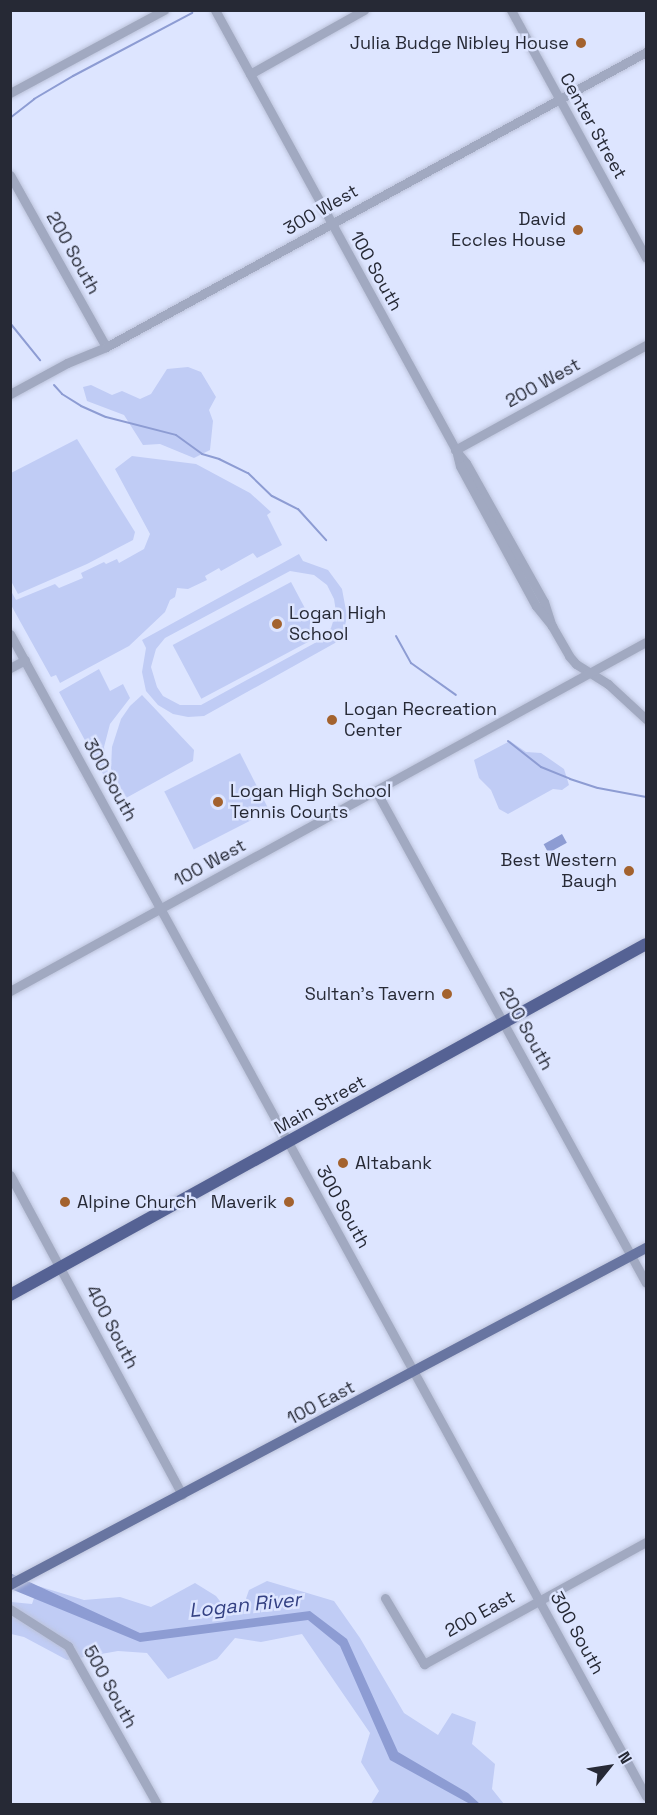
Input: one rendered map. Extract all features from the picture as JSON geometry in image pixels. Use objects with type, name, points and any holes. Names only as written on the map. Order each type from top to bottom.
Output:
[{"type":"highway","name":"Main Street","points":[[10,1295],[646,944]]},
{"type":"main road","name":"100 East","points":[[10,1585],[646,1248]]},
{"type":"street","points":[[10,93],[164,10]]},
{"type":"street","name":"100 South","points":[[215,10],[456,451],[466,463],[544,602],[552,626],[569,656],[608,684],[646,718]]},
{"type":"street","points":[[250,74],[364,10]]},
{"type":"street","name":"Center Street","points":[[511,10],[646,258]]},
{"type":"street","name":"300 West","points":[[10,393],[106,347],[646,52]]},
{"type":"street","name":"200 South","points":[[10,175],[106,347]]},
{"type":"street","name":"200 West","points":[[456,451],[646,345]]},
{"type":"street","name":"300 South","points":[[10,634],[646,1796]]},
{"type":"street","name":"100 West","points":[[10,991],[646,642]]},
{"type":"street","points":[[10,668],[25,660]]},
{"type":"street","name":"200 South","points":[[376,791],[646,1283]]},
{"type":"street","name":"400 South","points":[[10,1174],[62,1267],[182,1495]]},
{"type":"street","name":"200 East","points":[[385,1598],[424,1664],[646,1542]]},
{"type":"street","name":"500 South","points":[[10,1609],[68,1646],[157,1804]]},
{"type":"shaded area","points":[[188,367],[201,372],[216,397],[209,410],[213,421],[210,450],[194,458],[160,444],[143,445],[124,415],[87,401],[83,387],[91,385],[112,395],[122,391],[140,399],[151,394],[167,369]]},
{"type":"shaded area","points":[[77,439],[135,532],[133,540],[87,564],[18,594],[11,581],[11,473]]},
{"type":"shaded area","points":[[132,456],[196,464],[250,493],[271,512],[267,515],[282,545],[257,558],[253,553],[221,571],[219,568],[205,576],[207,580],[188,589],[177,588],[175,597],[170,600],[165,612],[129,646],[60,683],[56,675],[51,677],[11,605],[11,591],[16,600],[55,584],[59,588],[83,578],[81,573],[104,562],[106,564],[117,559],[119,563],[144,549],[150,534],[115,469]]},
{"type":"shaded area","points":[[299,554],[303,561],[328,570],[342,589],[347,616],[344,631],[335,643],[204,716],[188,717],[173,714],[158,705],[146,691],[142,672],[146,648],[142,640]],"holes":[[[290,571],[314,575],[327,585],[334,599],[336,612],[331,628],[324,638],[201,705],[180,705],[163,696],[157,687],[151,667],[156,649],[165,638]]]},
{"type":"shaded area","points":[[291,582],[320,636],[201,699],[173,645]]},
{"type":"shaded area","points":[[99,669],[110,691],[123,684],[130,698],[110,724],[104,747],[110,787],[59,692]]},
{"type":"shaded area","points":[[142,695],[194,750],[193,761],[126,798],[111,769],[112,747],[121,719]]},
{"type":"shaded area","points":[[510,741],[526,752],[541,753],[564,769],[569,785],[562,790],[553,789],[508,814],[499,809],[491,790],[479,778],[474,760]]},
{"type":"shaded area","name":"Logan High School Tennis Courts","points":[[240,753],[270,811],[194,850],[164,792]]},
{"type":"shaded area","points":[[562,834],[567,843],[548,853],[544,844]]},
{"type":"shaded area","points":[[10,1573],[140,1633],[310,1611],[347,1639],[398,1752],[468,1793],[480,1804],[470,1804],[390,1760],[340,1646],[308,1620],[140,1642],[11,1589]]},
{"type":"shaded area","points":[[267,1581],[334,1601],[360,1638],[404,1713],[438,1735],[452,1713],[476,1722],[472,1744],[495,1764],[492,1789],[504,1804],[371,1804],[379,1791],[361,1762],[370,1733],[302,1634],[261,1642],[235,1638],[217,1659],[168,1679],[147,1653],[118,1651],[67,1660],[24,1637],[11,1634],[11,1602],[32,1604],[38,1586],[84,1600],[120,1597],[151,1607],[195,1583],[216,1596],[226,1609],[242,1610],[249,1590]]},
{"type":"waterway","points":[[10,118],[34,99],[73,76],[192,13]]},
{"type":"waterway","points":[[10,323],[40,360]]},
{"type":"waterway","points":[[54,385],[62,394],[81,406],[106,417],[176,435],[202,454],[219,459],[248,473],[272,496],[298,509],[326,540]]},
{"type":"waterway","points":[[396,636],[411,663],[456,695]]},
{"type":"waterway","points":[[475,709],[480,713]]},
{"type":"waterway","points":[[508,741],[541,767],[570,779],[598,788],[646,797]]},
{"type":"place","name":"Julia Budge Nibley House","points":[[581,43]]},
{"type":"place","name":"David Eccles House","points":[[578,230]]},
{"type":"place","name":"Logan High School","points":[[277,624]]},
{"type":"place","name":"Logan Recreation Center","points":[[332,720]]},
{"type":"place","name":"Logan High School Tennis Courts","points":[[218,802]]},
{"type":"place","name":"Best Western Baugh","points":[[629,871]]},
{"type":"place","name":"Sultan's Tavern","points":[[447,994]]},
{"type":"place","name":"Altabank","points":[[343,1163]]},
{"type":"place","name":"Alpine Church","points":[[65,1202]]},
{"type":"place","name":"Maverik","points":[[289,1202]]},
{"type":"water label","name":"Logan River","points":[[245,1605]]}]
